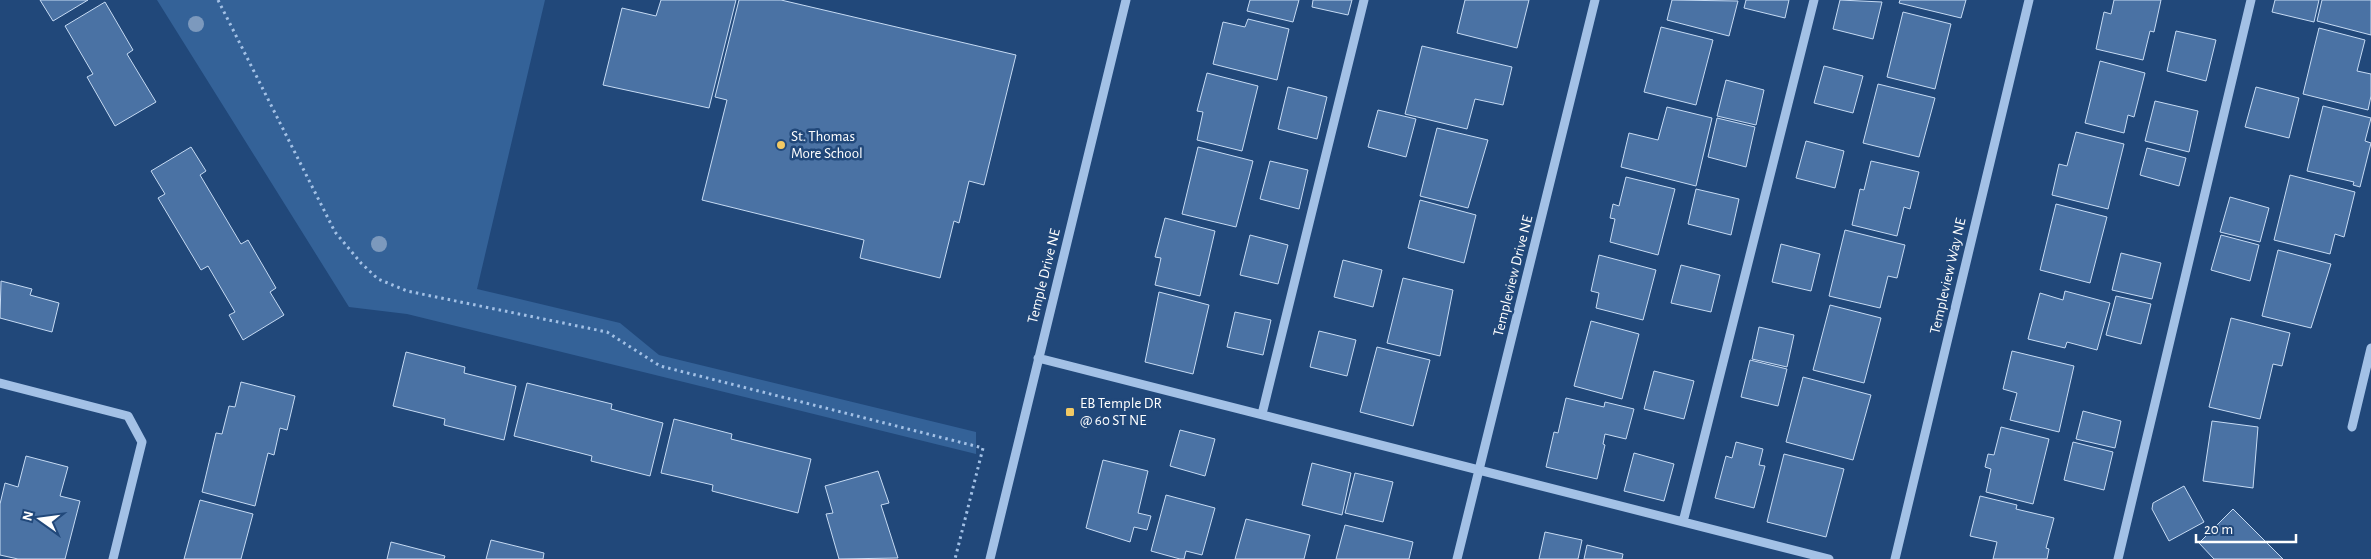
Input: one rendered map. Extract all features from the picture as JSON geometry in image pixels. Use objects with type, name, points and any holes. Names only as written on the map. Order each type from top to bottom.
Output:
[{"type":"street","name":"Temple Drive NE","points":[[990,559],[1126,0]]},
{"type":"street","points":[[1262,414],[1364,0]]},
{"type":"street","name":"Templeview Drive NE","points":[[1457,559],[1481,469],[1595,0]]},
{"type":"street","points":[[1683,522],[1814,0]]},
{"type":"street","name":"Templeview Way NE","points":[[1895,559],[2029,0]]},
{"type":"street","points":[[2118,559],[2251,0]]},
{"type":"street","points":[[2352,427],[2371,348]]},
{"type":"street","points":[[1038,358],[1481,469],[1829,559]]},
{"type":"street","points":[[0,383],[128,416],[142,442],[113,559]]},
{"type":"path","points":[[218,0],[335,232],[361,263],[378,279],[407,291],[607,332],[660,366],[983,448],[955,559]]},
{"type":"shaded area","points":[[157,0],[545,0],[477,289],[620,323],[659,355],[976,432],[976,454],[407,314],[349,307]]},
{"type":"building","points":[[40,0],[88,0],[53,21]]},
{"type":"building","points":[[661,0],[736,0],[709,108],[603,85],[622,8],[656,16]]},
{"type":"building","points":[[739,0],[781,0],[1016,55],[984,185],[969,181],[959,223],[954,221],[940,278],[860,258],[864,240],[702,200],[727,100],[715,97]]},
{"type":"building","points":[[1250,0],[1299,0],[1293,22],[1247,11]]},
{"type":"building","points":[[1313,0],[1352,0],[1348,15],[1312,7]]},
{"type":"building","points":[[1465,0],[1529,0],[1517,48],[1457,33]]},
{"type":"building","points":[[1672,0],[1738,1],[1729,36],[1667,20]]},
{"type":"building","points":[[1746,0],[1789,0],[1785,18],[1744,8]]},
{"type":"building","points":[[1840,0],[1882,2],[1873,39],[1833,29]]},
{"type":"building","points":[[1900,0],[1966,0],[1961,18],[1899,3]]},
{"type":"building","points":[[2114,0],[2161,0],[2154,32],[2150,31],[2143,60],[2096,49],[2104,12],[2111,14]]},
{"type":"building","points":[[2275,0],[2319,0],[2314,22],[2272,12]]},
{"type":"building","points":[[2322,0],[2371,0],[2371,35],[2317,21]]},
{"type":"building","points":[[105,2],[133,50],[127,54],[156,102],[115,126],[87,77],[93,74],[65,26]]},
{"type":"building","points":[[1903,12],[1951,24],[1935,89],[1887,77]]},
{"type":"building","points":[[1248,19],[1289,29],[1277,80],[1213,64],[1223,22],[1245,27]]},
{"type":"building","points":[[1661,27],[1713,40],[1696,105],[1644,92]]},
{"type":"building","points":[[2319,28],[2365,40],[2357,71],[2371,74],[2371,96],[2368,110],[2303,94]]},
{"type":"building","points":[[2176,31],[2216,40],[2206,81],[2167,71]]},
{"type":"building","points":[[1422,46],[1512,67],[1503,105],[1475,99],[1467,129],[1405,114]]},
{"type":"building","points":[[2100,61],[2145,73],[2134,117],[2128,115],[2124,133],[2085,123]]},
{"type":"building","points":[[1824,66],[1863,76],[1853,113],[1814,103]]},
{"type":"building","points":[[1207,73],[1258,86],[1242,151],[1197,140],[1203,112],[1197,111]]},
{"type":"building","points":[[1726,80],[1764,90],[1756,125],[1717,116]]},
{"type":"building","points":[[1878,84],[1935,98],[1919,157],[1863,143]]},
{"type":"building","points":[[1288,87],[1327,97],[1317,139],[1278,129]]},
{"type":"building","points":[[2256,87],[2299,98],[2289,138],[2245,127]]},
{"type":"building","points":[[2155,101],[2198,111],[2189,152],[2145,141]]},
{"type":"building","points":[[2323,106],[2371,118],[2365,141],[2371,143],[2360,187],[2353,185],[2354,182],[2307,171]]},
{"type":"building","points":[[1667,107],[1712,118],[1696,186],[1621,167],[1629,133],[1658,140]]},
{"type":"building","points":[[1378,110],[1416,119],[1406,157],[1368,147]]},
{"type":"building","points":[[1717,118],[1755,127],[1746,167],[1708,157]]},
{"type":"building","points":[[1437,128],[1488,140],[1468,208],[1420,196]]},
{"type":"building","points":[[2076,132],[2124,144],[2108,209],[2052,195],[2059,164],[2067,166]]},
{"type":"building","points":[[1806,141],[1844,151],[1835,188],[1796,178]]},
{"type":"building","points":[[191,147],[206,171],[200,175],[241,244],[248,240],[276,288],[270,292],[284,315],[243,340],[229,315],[235,312],[208,266],[201,270],[158,198],[165,194],[151,171]]},
{"type":"building","points":[[1198,147],[1253,161],[1236,227],[1182,214]]},
{"type":"building","points":[[2147,148],[2186,158],[2179,186],[2140,175]]},
{"type":"building","points":[[1270,161],[1308,170],[1299,209],[1260,199]]},
{"type":"building","points":[[1871,161],[1919,172],[1910,209],[1904,207],[1897,236],[1852,225],[1860,189],[1864,190]]},
{"type":"building","points":[[2290,175],[2355,192],[2344,237],[2335,234],[2330,254],[2274,240]]},
{"type":"building","points":[[1626,177],[1675,189],[1658,255],[1610,242],[1615,219],[1610,218],[1613,204],[1619,206]]},
{"type":"building","points":[[1696,189],[1739,199],[1731,235],[1688,224]]},
{"type":"building","points":[[2230,197],[2269,208],[2260,242],[2220,232]]},
{"type":"building","points":[[1420,200],[1476,215],[1464,263],[1408,248]]},
{"type":"building","points":[[2056,204],[2107,217],[2090,283],[2040,270]]},
{"type":"building","points":[[1165,218],[1215,231],[1200,296],[1155,285],[1161,258],[1155,257]]},
{"type":"building","points":[[1845,230],[1905,245],[1897,278],[1888,276],[1880,308],[1829,296]]},
{"type":"building","points":[[1250,235],[1288,245],[1278,284],[1240,275]]},
{"type":"building","points":[[2221,235],[2259,245],[2250,281],[2211,270]]},
{"type":"building","points":[[1781,244],[1820,254],[1811,291],[1772,282]]},
{"type":"building","points":[[2278,250],[2331,264],[2311,328],[2262,316]]},
{"type":"building","points":[[2121,253],[2161,263],[2152,299],[2112,290]]},
{"type":"building","points":[[1599,255],[1656,270],[1643,320],[1596,308],[1599,293],[1591,291]]},
{"type":"building","points":[[1343,260],[1382,270],[1373,307],[1334,297]]},
{"type":"building","points":[[1681,265],[1720,275],[1711,312],[1671,303]]},
{"type":"building","points":[[1403,278],[1453,290],[1440,356],[1387,343]]},
{"type":"building","points":[[1,281],[32,289],[30,295],[59,303],[52,332],[0,318]]},
{"type":"building","points":[[2065,291],[2110,303],[2097,350],[2067,342],[2065,348],[2028,339],[2040,293],[2063,300]]},
{"type":"building","points":[[1159,292],[1209,305],[1193,374],[1145,362]]},
{"type":"building","points":[[2116,296],[2151,304],[2141,344],[2106,335]]},
{"type":"building","points":[[1830,305],[1881,318],[1864,383],[1813,370]]},
{"type":"building","points":[[1235,312],[1271,320],[1263,355],[1227,347]]},
{"type":"building","points":[[2231,318],[2290,333],[2282,366],[2273,364],[2260,419],[2209,407]]},
{"type":"building","points":[[1591,321],[1639,334],[1622,399],[1574,386]]},
{"type":"building","points":[[1759,327],[1794,335],[1787,367],[1752,359]]},
{"type":"building","points":[[1319,331],[1356,340],[1347,376],[1310,367]]},
{"type":"building","points":[[1377,347],[1430,360],[1413,426],[1360,412]]},
{"type":"building","points":[[2012,351],[2074,366],[2059,432],[2010,420],[2017,393],[2003,389]]},
{"type":"building","points":[[406,352],[465,367],[464,373],[516,386],[504,440],[444,425],[445,419],[393,406]]},
{"type":"building","points":[[1750,360],[1787,369],[1778,406],[1741,397]]},
{"type":"building","points":[[1654,371],[1694,381],[1684,419],[1644,409]]},
{"type":"building","points":[[1803,377],[1871,395],[1853,460],[1786,442]]},
{"type":"building","points":[[241,382],[295,396],[287,430],[280,428],[274,455],[268,453],[255,506],[202,492],[216,433],[222,434],[229,406],[235,407]]},
{"type":"building","points":[[527,383],[612,404],[611,409],[663,423],[650,476],[591,461],[592,456],[514,436]]},
{"type":"building","points":[[1566,398],[1604,407],[1605,402],[1634,409],[1626,439],[1605,434],[1603,444],[1605,445],[1597,479],[1546,467],[1554,432],[1558,433]]},
{"type":"building","points":[[2083,411],[2121,421],[2115,448],[2076,439]]},
{"type":"building","points":[[674,419],[732,434],[731,439],[811,459],[798,513],[712,491],[713,485],[661,473]]},
{"type":"building","points":[[2212,421],[2258,427],[2253,488],[2203,481]]},
{"type":"building","points":[[2001,427],[2049,439],[2033,504],[1986,492],[1991,469],[1985,467],[1988,454],[1994,455]]},
{"type":"building","points":[[1180,430],[1215,439],[1205,476],[1170,466]]},
{"type":"building","points":[[1736,442],[1763,449],[1759,465],[1765,466],[1754,508],[1715,498],[1726,456],[1732,458]]},
{"type":"building","points":[[2073,442],[2113,452],[2104,490],[2064,480]]},
{"type":"building","points":[[1634,453],[1674,464],[1664,501],[1624,491]]},
{"type":"building","points":[[1784,454],[1844,469],[1826,537],[1767,522]]},
{"type":"building","points":[[26,456],[68,467],[60,496],[80,501],[65,559],[18,559],[0,555],[0,504],[5,483],[18,487]]},
{"type":"building","points":[[1103,460],[1148,471],[1138,513],[1151,516],[1147,530],[1134,527],[1130,542],[1086,528]]},
{"type":"building","points":[[1312,463],[1351,473],[1342,515],[1302,505]]},
{"type":"building","points":[[878,471],[889,503],[881,505],[898,558],[839,559],[826,514],[833,513],[825,486]]},
{"type":"building","points":[[1355,473],[1393,482],[1383,522],[1345,513]]},
{"type":"building","points":[[2184,486],[2204,522],[2169,541],[2152,509],[2153,503]]},
{"type":"building","points":[[1166,495],[1215,508],[1202,555],[1186,551],[1184,559],[1180,559],[1151,551]]},
{"type":"building","points":[[1980,496],[2017,505],[2016,509],[2054,518],[2046,548],[2049,549],[2047,559],[1993,559],[1997,542],[1970,536]]},
{"type":"building","points":[[200,500],[253,514],[241,559],[184,559]]},
{"type":"building","points":[[2233,509],[2283,559],[2214,559],[2199,543]]},
{"type":"building","points":[[1246,519],[1310,535],[1304,559],[1235,559]]},
{"type":"building","points":[[1345,525],[1413,542],[1409,559],[1336,559]]},
{"type":"building","points":[[1545,532],[1582,540],[1578,559],[1539,559]]},
{"type":"building","points":[[491,540],[544,553],[543,559],[486,559]]},
{"type":"building","points":[[391,542],[445,556],[444,559],[387,559]]},
{"type":"building","points":[[1587,545],[1623,554],[1622,559],[1584,559]]},
{"type":"place","name":"St. Thomas More School","points":[[781,145]]},
{"type":"place","name":"EB Temple DR @ 60 ST NE","points":[[1070,412]]}]
